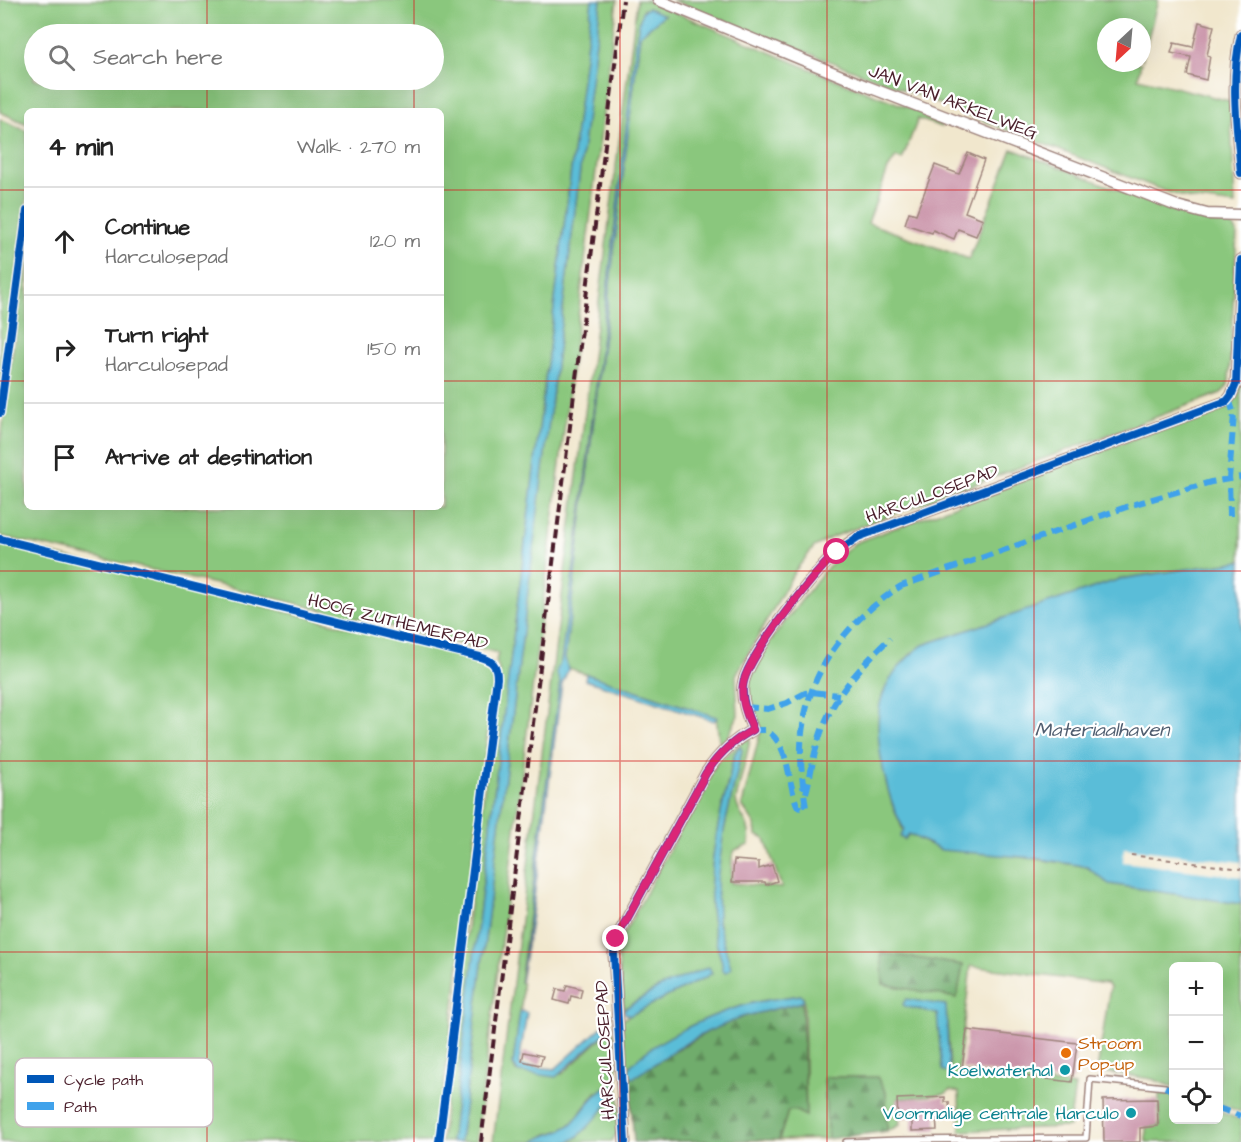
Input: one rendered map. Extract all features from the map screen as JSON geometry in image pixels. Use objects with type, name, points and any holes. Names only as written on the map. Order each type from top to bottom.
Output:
[{"type":"street","name":"JAN VAN ARKELWEG","points":[[658,0],[866,86],[1176,206],[1206,214],[1241,215]]},
{"type":"street","points":[[1241,35],[1234,91],[1241,173]]},
{"type":"street","name":"HARCULOSEPAD","points":[[625,1142],[614,954],[616,939],[706,773],[717,758],[739,737],[753,730],[744,703],[743,685],[749,668],[773,630],[826,563],[858,537],[1227,401],[1236,384],[1241,260]]},
{"type":"lane","points":[[846,1142],[1086,1138],[1090,1079],[1165,1087]]},
{"type":"path","points":[[1131,855],[1241,869]]},
{"type":"green space","points":[[0,0],[592,0],[451,1142],[441,1142],[499,669],[496,661],[498,653],[229,587],[0,536],[0,446],[24,268],[24,510],[444,510],[444,108],[24,108],[24,123],[0,112]]},
{"type":"green space","points":[[601,0],[617,0],[487,1057],[476,1142],[460,1142]]},
{"type":"green space","points":[[637,0],[646,0],[829,77],[941,120],[942,127],[918,119],[902,160],[896,157],[888,169],[868,223],[969,259],[1012,149],[1192,218],[1233,226],[1237,232],[1229,381],[1221,393],[832,537],[814,547],[795,571],[736,675],[738,715],[727,739],[720,747],[716,717],[568,668],[565,658],[640,35],[664,15],[643,9],[637,34],[582,508],[558,673],[560,681],[520,982],[522,983],[522,999],[513,1064],[516,1071],[562,1074],[608,1032],[614,1033],[621,1127],[612,1141],[567,1142],[578,1137],[597,1091],[572,1123],[562,1130],[548,1134],[534,1142],[493,1142]]},
{"type":"green space","points":[[672,0],[1158,0],[1151,27],[1151,18],[1097,18],[1097,72],[1139,72],[1138,78],[1230,101],[1235,205],[1190,199]]},
{"type":"green space","points":[[0,119],[24,130],[24,220],[0,399]]},
{"type":"green space","points":[[1241,332],[1241,561],[1120,579],[923,645],[905,659],[893,676],[885,695],[880,736],[891,800],[905,839],[909,833],[928,844],[1078,865],[1087,867],[1110,884],[1241,904],[1241,1112],[1223,1105],[1223,962],[1169,962],[1169,1085],[1152,1079],[1097,1071],[1110,987],[1107,984],[971,966],[958,1072],[1075,1086],[1069,1127],[960,1131],[959,1092],[950,1090],[945,1094],[897,1099],[900,1125],[887,1131],[886,1092],[877,1077],[825,1077],[828,1139],[779,1140],[788,1111],[794,1110],[806,1116],[804,1001],[803,996],[800,995],[748,1004],[696,1024],[647,1051],[626,1072],[623,1066],[621,1020],[706,977],[660,987],[624,1009],[618,956],[620,941],[717,762],[748,738],[750,738],[749,745],[736,800],[749,830],[749,845],[735,850],[732,857],[731,883],[782,888],[765,839],[756,835],[755,825],[742,805],[760,733],[748,704],[747,682],[762,652],[823,572],[855,543],[1231,402]],"holes":[[[742,750],[724,830],[717,884],[717,911],[721,938],[730,964],[722,962],[715,936],[711,910],[711,884],[717,830],[735,752]],[[946,1006],[950,1069],[942,1070],[938,1017],[935,1013]]]},
{"type":"green space","points":[[0,541],[492,664],[495,674],[437,1142],[0,1142]]},
{"type":"green space","points":[[881,953],[963,965],[957,998],[883,984]]},
{"type":"green space","points":[[802,1002],[806,1116],[794,1110],[788,1111],[779,1140],[634,1142],[629,1079],[707,1032],[742,1017]]},
{"type":"green space","points":[[824,1077],[877,1077],[886,1092],[887,1131],[828,1139]]},
{"type":"green space","points":[[1159,1088],[1169,1092],[1169,1124],[1223,1124],[1223,1113],[1241,1120],[1241,1142],[1146,1142],[1146,1127],[1160,1125]]},
{"type":"water","points":[[592,0],[601,0],[460,1142],[451,1142]]},
{"type":"water","points":[[648,8],[664,15],[640,35],[565,658],[568,670],[562,684],[521,983],[560,681],[556,672],[561,661],[582,508],[637,34],[642,11]]},
{"type":"water","name":"Materiaalhaven","points":[[1241,561],[1241,904],[1109,884],[1087,867],[1078,865],[1034,858],[941,850],[909,834],[905,839],[900,837],[904,829],[887,786],[880,751],[878,718],[886,687],[902,663],[916,650],[923,645],[1120,579]]},
{"type":"water","points":[[586,674],[717,718],[714,721],[585,680]]},
{"type":"water","points":[[740,746],[742,750],[724,830],[717,881],[718,923],[731,968],[726,972],[722,970],[712,917],[712,871],[718,825],[732,762]]},
{"type":"water","points":[[709,967],[712,973],[706,977],[629,1016],[624,1013],[624,1009],[660,987]]},
{"type":"water","points":[[801,995],[804,999],[802,1002],[742,1017],[707,1032],[633,1078],[626,1072],[647,1051],[696,1024],[748,1004]]},
{"type":"water","points":[[906,999],[946,1006],[949,1071],[942,1070],[937,1014],[904,1006]]},
{"type":"water","points":[[520,1012],[527,1013],[519,1063],[521,1066],[555,1069],[605,1024],[611,1024],[612,1027],[556,1077],[518,1072],[513,1064]]},
{"type":"water","points":[[609,1085],[616,1088],[614,1094],[581,1134],[568,1142],[534,1142],[568,1126],[593,1098]]},
{"type":"pier","points":[[1124,848],[1241,862],[1241,877],[1123,862]]},
{"type":"building","points":[[1199,22],[1214,26],[1207,55],[1210,56],[1206,80],[1187,75],[1191,57],[1171,53],[1174,43],[1193,47]]},
{"type":"building","points":[[968,153],[984,160],[965,212],[983,219],[976,236],[958,229],[954,239],[933,230],[932,233],[905,224],[909,212],[916,214],[935,165],[959,174]]},
{"type":"building","points":[[734,860],[759,862],[759,869],[772,865],[777,881],[766,885],[765,882],[732,882]]},
{"type":"building","points":[[567,985],[582,989],[580,998],[571,996],[569,1004],[554,1000],[557,989],[565,991]]},
{"type":"building","name":"Koelwaterhal","points":[[967,1030],[1077,1043],[1072,1082],[962,1069]]},
{"type":"building","points":[[524,1052],[543,1056],[540,1065],[522,1061]]},
{"type":"building","points":[[945,1097],[945,1102],[949,1102],[950,1115],[936,1116],[937,1130],[912,1131],[912,1117],[898,1118],[897,1099]]},
{"type":"building","name":"Voormalige centrale Harculo","points":[[1157,1099],[1158,1126],[1140,1128],[1140,1142],[1104,1142],[1103,1100]]},
{"type":"railway","points":[[481,1142],[623,0]]},
{"type":"marked path","points":[[1229,399],[1234,414],[1229,479],[1230,516]]},
{"type":"marked path","points":[[753,730],[765,730],[780,744],[794,798],[798,807],[806,808],[801,742],[809,699],[826,660],[838,643],[883,598],[901,586],[1135,504],[1211,482],[1241,477]]},
{"type":"marked path","points":[[806,793],[817,745],[831,710],[848,684],[890,638]]},
{"type":"marked path","points":[[745,707],[768,709],[812,692],[839,695]]},
{"type":"marked path","points":[[1165,1087],[1169,1089]]},
{"type":"marked path","points":[[1223,1110],[1241,1116]]},
{"type":"cycle path","points":[[1241,35],[1235,86],[1241,173]]},
{"type":"cycle path","points":[[0,413],[24,233]]},
{"type":"cycle path","points":[[625,1142],[614,954],[616,939],[706,773],[726,748],[753,730],[744,702],[743,685],[755,657],[767,638],[822,567],[838,551],[858,537],[1227,401],[1236,384],[1241,260]]},
{"type":"cycle path","name":"HOOG ZUTHEMERPAD","points":[[0,539],[480,657],[493,664],[497,678],[439,1142]]},
{"type":"place","name":"Stroom Pop-up","points":[[1066,1053]]},
{"type":"place","name":"Koelwaterhal","points":[[1065,1070]]},
{"type":"place","name":"Voormalige centrale Harculo","points":[[1131,1113]]},
{"type":"route","points":[[616,939],[706,773],[717,758],[739,737],[753,730],[743,694],[743,685],[749,668],[773,630],[837,552]]}]
